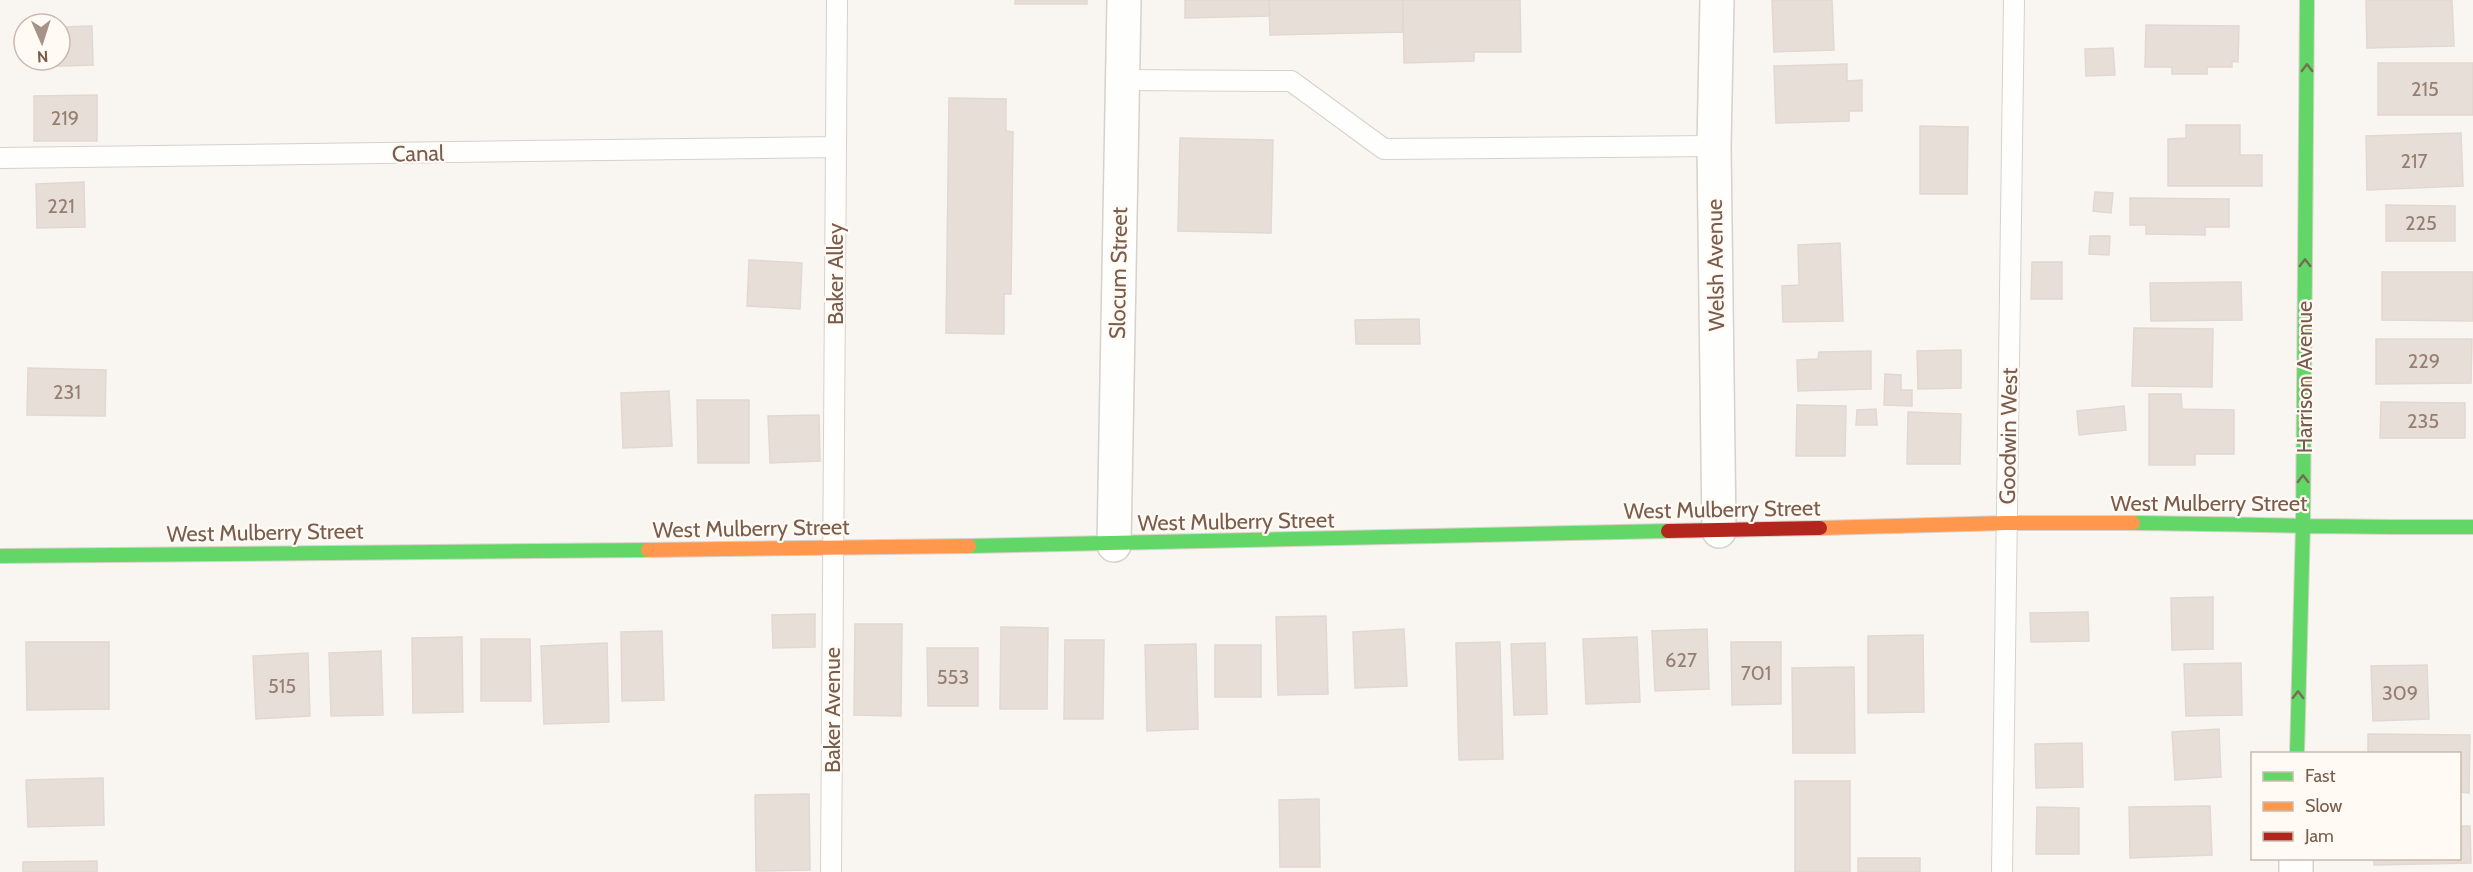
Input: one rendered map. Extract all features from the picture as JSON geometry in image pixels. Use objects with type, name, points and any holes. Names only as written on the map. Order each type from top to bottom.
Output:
[{"type":"street","name":"Slocum Street","points":[[1114,545],[1124,0]]},
{"type":"street","name":"Welsh Avenue","points":[[1717,0],[1714,146],[1719,531]]},
{"type":"street","name":"Harrison Avenue","points":[[2297,752],[2303,524],[2307,0]]},
{"type":"street","name":"West Mulberry Street","points":[[0,556],[1114,545],[2007,523],[2303,524],[2350,528],[2473,527]]},
{"type":"lane","name":"Baker Alley","points":[[834,548],[837,0]]},
{"type":"lane","name":"Goodwin West","points":[[2002,872],[2014,0]]},
{"type":"lane","points":[[1122,80],[1291,81],[1384,149],[1714,146]]},
{"type":"lane","name":"Canal","points":[[0,158],[836,147]]},
{"type":"lane","name":"Baker Avenue","points":[[831,872],[834,548]]},
{"type":"building","points":[[1015,0],[1087,0],[1087,4],[1015,4]]},
{"type":"building","points":[[1185,0],[1269,0],[1270,16],[1185,18]]},
{"type":"building","points":[[1269,0],[1403,0],[1403,32],[1270,35]]},
{"type":"building","points":[[1403,0],[1520,0],[1521,52],[1474,52],[1474,61],[1404,63]]},
{"type":"building","points":[[1772,0],[1832,0],[1834,50],[1774,52]]},
{"type":"building","points":[[2366,0],[2452,0],[2454,46],[2367,48]]},
{"type":"building","points":[[2146,25],[2239,26],[2238,62],[2232,61],[2232,67],[2207,67],[2207,74],[2172,74],[2172,67],[2145,67]]},
{"type":"building","points":[[92,26],[93,65],[72,66],[72,27]]},
{"type":"building","points":[[2113,48],[2115,75],[2086,76],[2085,49]]},
{"type":"building","points":[[2378,63],[2473,63],[2473,115],[2378,115]]},
{"type":"building","points":[[1847,64],[1847,81],[1862,80],[1862,111],[1849,111],[1849,121],[1776,123],[1774,66]]},
{"type":"building","points":[[97,95],[97,141],[34,141],[34,96]]},
{"type":"building","points":[[949,98],[1006,99],[1006,131],[1013,132],[1011,294],[1004,294],[1004,334],[946,333]]},
{"type":"building","points":[[2186,125],[2240,125],[2240,155],[2262,155],[2262,186],[2168,186],[2168,139],[2186,138]]},
{"type":"building","points":[[1920,126],[1968,127],[1967,194],[1920,194]]},
{"type":"building","points":[[2461,133],[2463,186],[2367,190],[2366,136]]},
{"type":"building","points":[[1180,138],[1273,140],[1271,233],[1178,231]]},
{"type":"building","points":[[84,182],[85,227],[37,228],[36,184]]},
{"type":"building","points":[[2095,192],[2113,193],[2111,213],[2093,211]]},
{"type":"building","points":[[2130,198],[2229,199],[2229,227],[2205,227],[2205,235],[2146,234],[2146,225],[2130,225]]},
{"type":"building","points":[[2386,205],[2455,206],[2455,241],[2386,241]]},
{"type":"building","points":[[2090,236],[2110,236],[2109,255],[2089,254]]},
{"type":"building","points":[[1840,243],[1843,321],[1783,322],[1782,286],[1799,285],[1798,245]]},
{"type":"building","points":[[749,260],[802,263],[800,309],[747,306]]},
{"type":"building","points":[[2032,262],[2062,262],[2062,299],[2031,299]]},
{"type":"building","points":[[2382,272],[2473,272],[2473,321],[2382,320]]},
{"type":"building","points":[[2241,282],[2242,320],[2151,321],[2150,283]]},
{"type":"building","points":[[1419,319],[1420,344],[1356,344],[1355,320]]},
{"type":"building","points":[[2134,328],[2213,329],[2212,387],[2132,386]]},
{"type":"building","points":[[2376,339],[2472,339],[2471,383],[2376,384]]},
{"type":"building","points":[[1961,350],[1961,388],[1918,389],[1917,351]]},
{"type":"building","points":[[1871,351],[1871,389],[1798,391],[1797,360],[1818,359],[1819,352]]},
{"type":"building","points":[[28,368],[106,370],[105,416],[27,415]]},
{"type":"building","points":[[1885,374],[1901,375],[1901,390],[1912,390],[1912,406],[1884,405]]},
{"type":"building","points":[[669,391],[672,446],[623,448],[621,393]]},
{"type":"building","points":[[2149,394],[2181,394],[2182,409],[2234,410],[2234,454],[2195,454],[2195,465],[2149,465]]},
{"type":"building","points":[[697,400],[749,400],[749,463],[698,463]]},
{"type":"building","points":[[2381,402],[2465,403],[2465,438],[2380,438]]},
{"type":"building","points":[[1797,405],[1846,406],[1845,456],[1796,456]]},
{"type":"building","points":[[2124,406],[2126,430],[2079,435],[2077,411]]},
{"type":"building","points":[[1876,409],[1877,425],[1856,425],[1857,410]]},
{"type":"building","points":[[1908,412],[1961,414],[1960,464],[1907,464]]},
{"type":"building","points":[[819,415],[820,461],[770,463],[768,416]]},
{"type":"building","points":[[2213,597],[2213,649],[2172,650],[2171,598]]},
{"type":"building","points":[[2088,612],[2089,641],[2031,642],[2030,613]]},
{"type":"building","points":[[815,614],[815,647],[773,648],[772,615]]},
{"type":"building","points":[[1326,616],[1328,694],[1278,695],[1276,617]]},
{"type":"building","points":[[855,624],[902,624],[901,716],[854,715]]},
{"type":"building","points":[[1001,627],[1048,628],[1047,709],[1000,709]]},
{"type":"building","points":[[1404,629],[1407,686],[1355,688],[1353,632]]},
{"type":"building","points":[[1707,629],[1709,689],[1655,691],[1652,631]]},
{"type":"building","points":[[662,631],[664,700],[622,701],[621,632]]},
{"type":"building","points":[[1923,635],[1924,712],[1868,713],[1868,636]]},
{"type":"building","points":[[462,637],[463,712],[413,713],[412,638]]},
{"type":"building","points":[[1637,637],[1640,702],[1586,704],[1583,639]]},
{"type":"building","points":[[481,639],[530,639],[531,701],[481,701]]},
{"type":"building","points":[[1065,640],[1104,640],[1103,719],[1064,719]]},
{"type":"building","points":[[26,642],[109,642],[109,709],[27,710]]},
{"type":"building","points":[[1500,642],[1503,759],[1459,760],[1456,643]]},
{"type":"building","points":[[1731,642],[1781,642],[1781,704],[1732,705]]},
{"type":"building","points":[[607,643],[609,722],[544,724],[541,646]]},
{"type":"building","points":[[1545,643],[1547,714],[1514,715],[1511,644]]},
{"type":"building","points":[[1196,644],[1198,729],[1147,731],[1145,645]]},
{"type":"building","points":[[1215,645],[1261,645],[1261,697],[1215,697]]},
{"type":"building","points":[[927,648],[978,648],[978,706],[928,706]]},
{"type":"building","points":[[381,651],[383,715],[331,716],[329,653]]},
{"type":"building","points":[[308,653],[310,716],[256,719],[253,656]]},
{"type":"building","points":[[2241,663],[2242,715],[2186,716],[2184,664]]},
{"type":"building","points":[[2427,665],[2429,719],[2373,721],[2371,666]]},
{"type":"building","points":[[1854,667],[1855,753],[1793,753],[1792,668]]},
{"type":"building","points":[[2219,729],[2221,777],[2175,780],[2172,732]]},
{"type":"building","points":[[2368,734],[2470,735],[2469,793],[2461,792],[2461,752],[2368,752]]},
{"type":"building","points":[[2082,743],[2083,787],[2036,788],[2035,744]]},
{"type":"building","points":[[103,778],[104,825],[28,827],[26,780]]},
{"type":"building","points":[[1795,781],[1850,781],[1850,872],[1795,872]]},
{"type":"building","points":[[809,794],[810,870],[756,871],[755,795]]},
{"type":"building","points":[[1319,799],[1320,867],[1280,867],[1279,800]]},
{"type":"building","points":[[2210,806],[2212,855],[2130,858],[2129,807]]},
{"type":"building","points":[[2037,807],[2079,808],[2079,854],[2036,854]]},
{"type":"building","points":[[2461,826],[2470,826],[2471,863],[2374,865],[2374,860],[2461,860]]},
{"type":"building","points":[[1858,858],[1920,858],[1920,872],[1858,872]]},
{"type":"building","points":[[97,861],[97,872],[23,872],[23,862]]},
{"type":"traffic: fast","points":[[2297,752],[2303,524],[2307,0]]},
{"type":"traffic: fast","points":[[2133,523],[2473,527]]},
{"type":"traffic: fast","points":[[969,546],[1668,531]]},
{"type":"traffic: fast","points":[[0,556],[648,550]]},
{"type":"traffic: slow","points":[[1820,528],[2007,523],[2133,523]]},
{"type":"traffic: slow","points":[[648,550],[969,546]]},
{"type":"traffic: jam","points":[[1668,531],[1820,528]]}]
